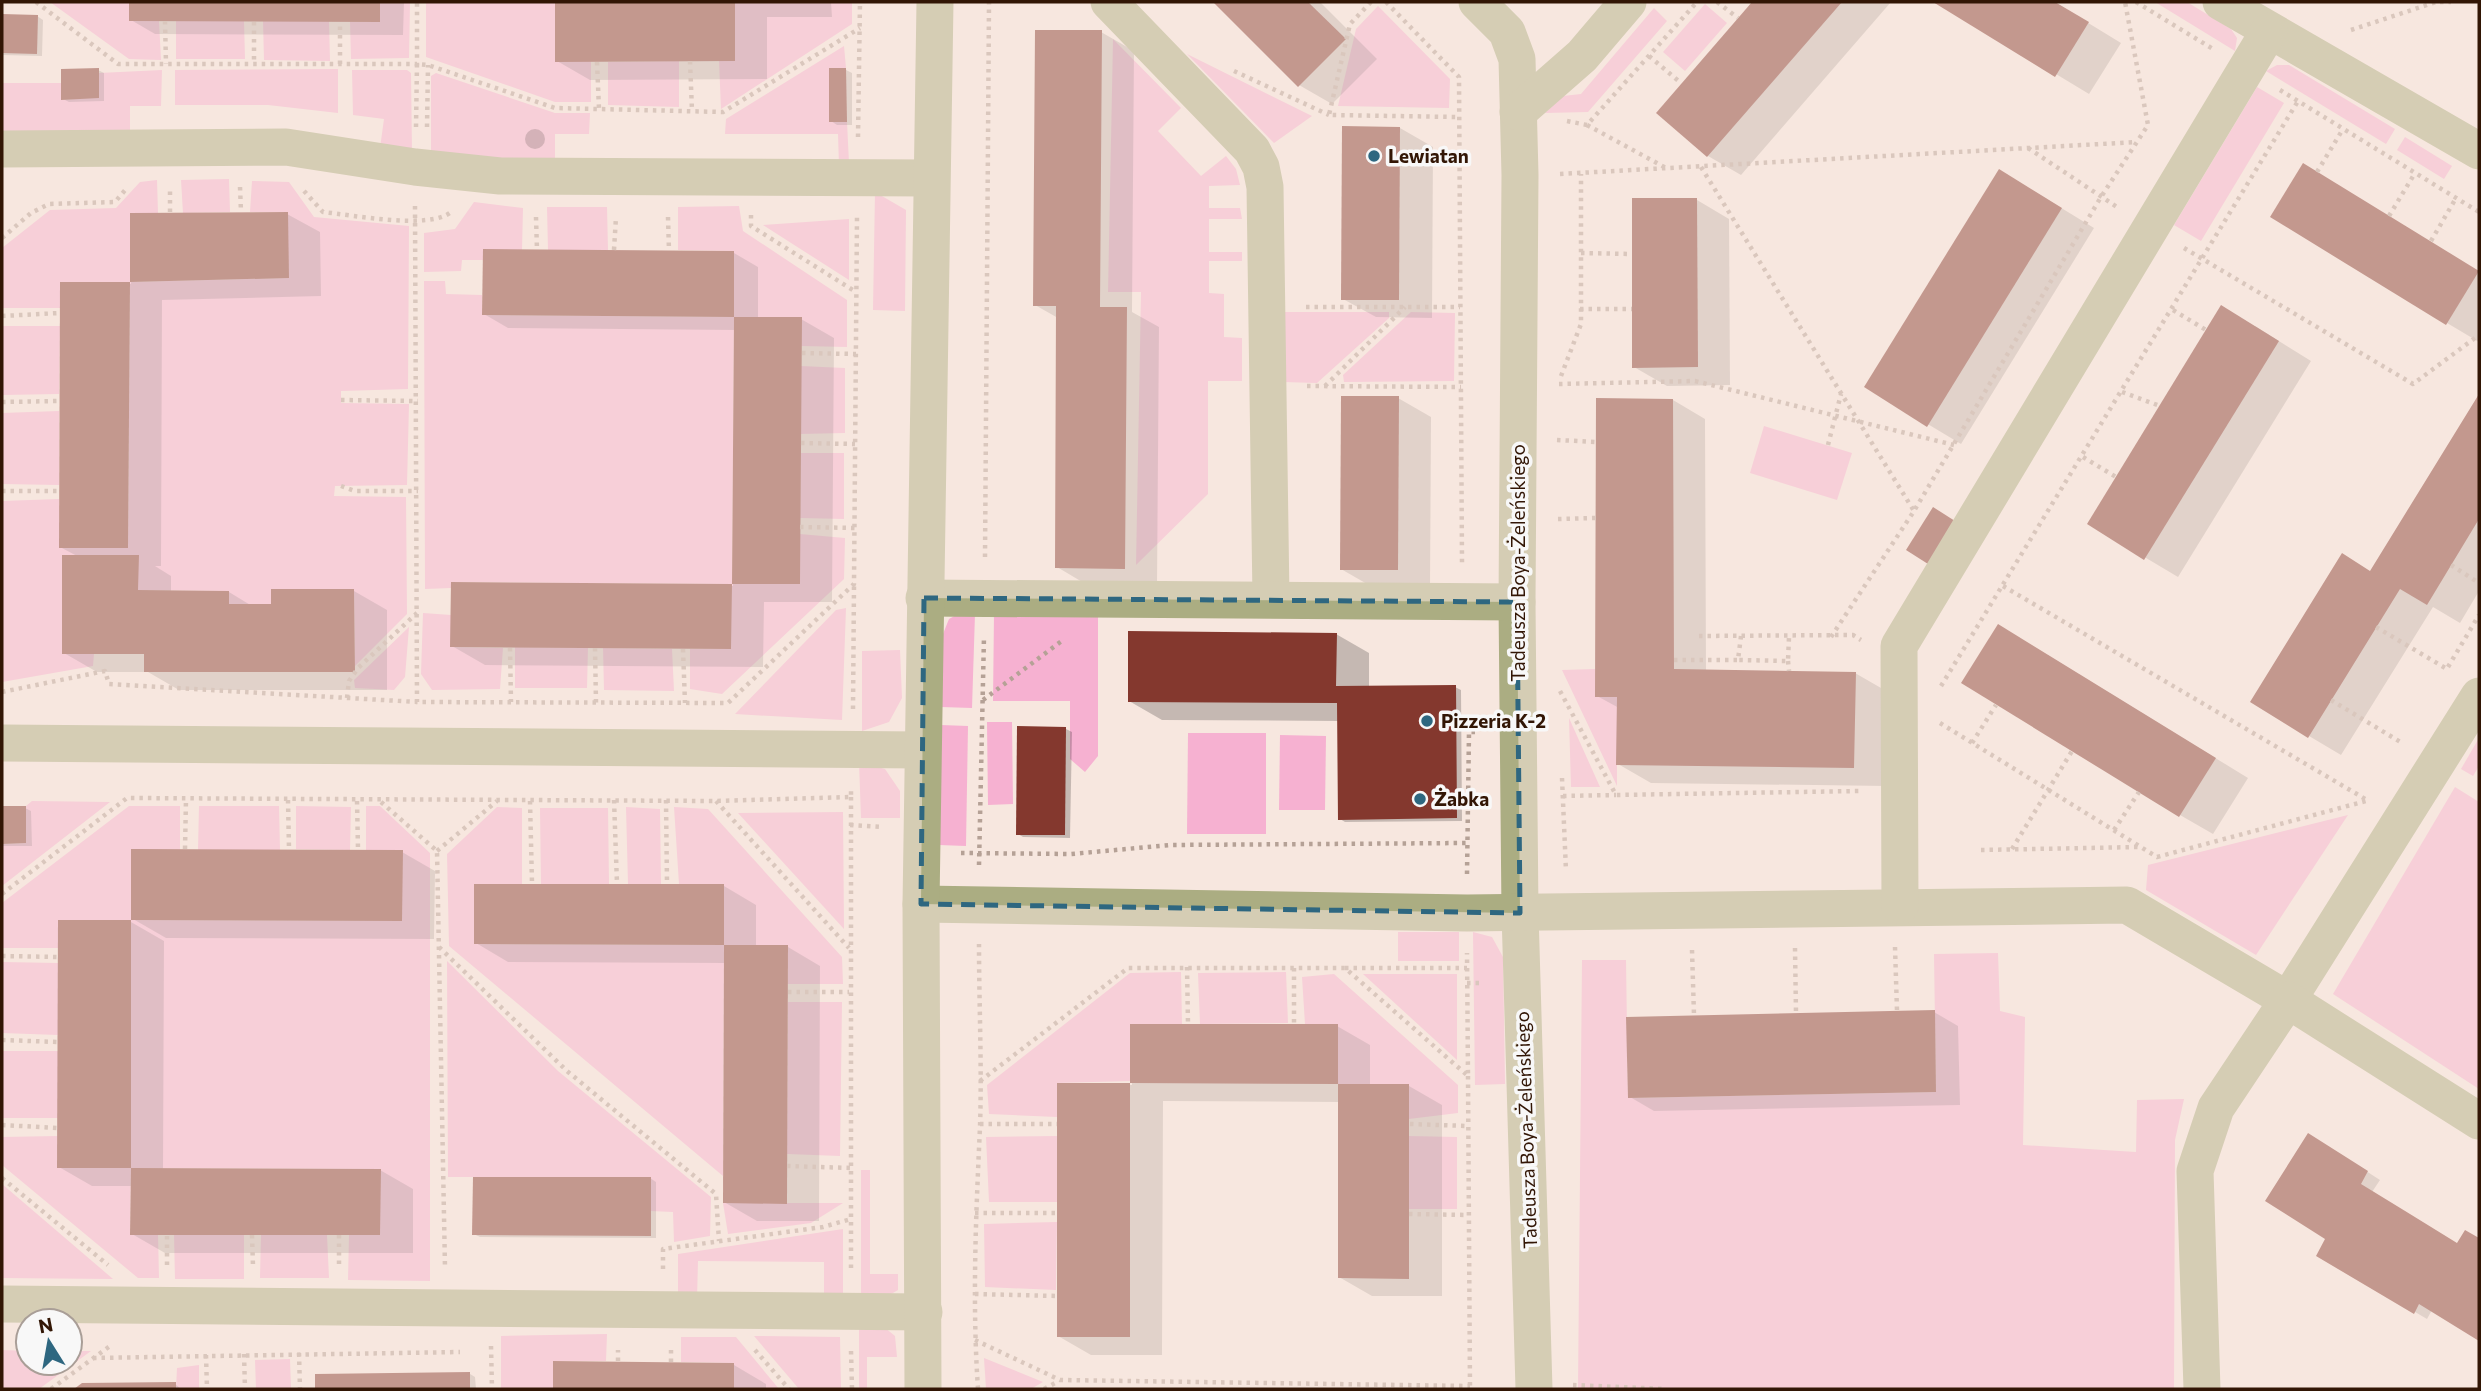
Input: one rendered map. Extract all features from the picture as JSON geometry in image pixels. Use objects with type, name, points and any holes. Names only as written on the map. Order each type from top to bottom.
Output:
[{"type":"street","points":[[923,1389],[920,904],[935,2]]},
{"type":"street","points":[[1109,2],[1252,150],[1261,167],[1265,187],[1271,599]]},
{"type":"street","name":"Tadeusza Boya-Żeleńskiego","points":[[1477,2],[1507,32],[1517,59],[1520,175],[1517,602],[1520,913],[1548,1388]]},
{"type":"street","points":[[1518,112],[1581,56],[1628,2]]},
{"type":"street","points":[[2221,2],[2479,151]]},
{"type":"street","points":[[1900,906],[1899,646],[2269,31]]},
{"type":"street","points":[[2,149],[285,147],[500,176],[931,178]]},
{"type":"street","points":[[924,598],[1517,602]]},
{"type":"street","points":[[2202,1389],[2195,1171],[2216,1108],[2288,1000],[2479,696]]},
{"type":"street","points":[[2,743],[922,750]]},
{"type":"street","points":[[920,904],[1520,913],[2127,905],[2288,1000],[2479,1121]]},
{"type":"street","points":[[2,1304],[924,1312]]},
{"type":"path","points":[[36,2],[118,64],[428,65],[555,108],[723,112],[860,28]]},
{"type":"path","points":[[417,2],[416,64],[421,167]]},
{"type":"path","points":[[852,1389],[849,992],[860,2]]},
{"type":"path","points":[[978,1389],[975,1340],[975,1213],[980,1124],[978,905],[984,598],[989,2]]},
{"type":"path","points":[[1329,115],[1350,24],[1371,2]]},
{"type":"path","points":[[1386,2],[1459,77],[1462,567]]},
{"type":"path","points":[[1717,2],[1738,18]]},
{"type":"path","points":[[1831,638],[1914,511],[2101,197],[2148,125],[2125,2]]},
{"type":"path","points":[[2136,2],[2479,212]]},
{"type":"path","points":[[2326,63],[2352,30],[2436,2],[2451,2]]},
{"type":"path","points":[[164,21],[166,64]]},
{"type":"path","points":[[254,22],[254,64]]},
{"type":"path","points":[[340,22],[340,64]]},
{"type":"path","points":[[1649,56],[1681,83]]},
{"type":"path","points":[[690,61],[692,111]]},
{"type":"path","points":[[597,62],[599,109]]},
{"type":"path","points":[[418,702],[421,167],[428,65]]},
{"type":"path","points":[[1229,68],[1329,115],[1460,117]]},
{"type":"path","points":[[1937,693],[2298,101]]},
{"type":"path","points":[[1587,125],[1667,169]]},
{"type":"path","points":[[2317,172],[2343,129]]},
{"type":"path","points":[[1520,175],[1581,174],[2137,142]]},
{"type":"path","points":[[2028,148],[2101,197],[2413,384],[2479,335]]},
{"type":"path","points":[[1701,167],[1914,511]]},
{"type":"path","points":[[2389,216],[2415,173]]},
{"type":"path","points":[[1553,396],[1581,324],[1581,174]]},
{"type":"path","points":[[170,212],[171,176]]},
{"type":"path","points":[[240,176],[241,212]]},
{"type":"path","points":[[2431,241],[2456,198]]},
{"type":"path","points":[[536,212],[537,250]]},
{"type":"path","points":[[614,250],[616,212]]},
{"type":"path","points":[[668,214],[669,251]]},
{"type":"path","points":[[1581,253],[1632,254]]},
{"type":"path","points":[[1267,307],[1460,307]]},
{"type":"path","points":[[1324,386],[1405,307]]},
{"type":"path","points":[[1580,309],[1632,309]]},
{"type":"path","points":[[2173,310],[2206,330]]},
{"type":"path","points":[[2,316],[60,313]]},
{"type":"path","points":[[802,353],[856,354]]},
{"type":"path","points":[[1558,384],[1695,381],[1954,445]]},
{"type":"path","points":[[1268,387],[1461,387]]},
{"type":"path","points":[[2122,392],[2160,406]]},
{"type":"path","points":[[1828,445],[1842,393]]},
{"type":"path","points":[[341,400],[418,401]]},
{"type":"path","points":[[2,402],[59,401]]},
{"type":"path","points":[[1553,428],[1553,452]]},
{"type":"path","points":[[1553,439],[1596,442]]},
{"type":"path","points":[[801,443],[855,444]]},
{"type":"path","points":[[2083,457],[2116,477]]},
{"type":"path","points":[[341,486],[355,491],[418,491]]},
{"type":"path","points":[[2,491],[59,491]]},
{"type":"path","points":[[1553,519],[1596,518]]},
{"type":"path","points":[[800,527],[855,528]]},
{"type":"path","points":[[2451,565],[2479,583]]},
{"type":"path","points":[[2,692],[105,671],[109,684],[418,702],[728,704],[855,584]]},
{"type":"path","points":[[2003,586],[2400,822]]},
{"type":"path","points":[[347,698],[349,681],[358,668],[417,612]]},
{"type":"path","points":[[2440,680],[2479,615]]},
{"type":"path","points":[[2376,627],[2446,669]]},
{"type":"path","points":[[1699,636],[1831,638],[1853,635],[1872,646],[1899,646],[1950,672]]},
{"type":"path","points":[[1738,660],[1741,636]]},
{"type":"path","points":[[1788,637],[1789,671]]},
{"type":"path","points":[[510,648],[511,702]]},
{"type":"path","points":[[595,648],[596,703]]},
{"type":"path","points":[[683,649],[685,703]]},
{"type":"path","points":[[1674,660],[1788,661]]},
{"type":"path","points":[[1557,702],[1556,684],[1616,795]]},
{"type":"path","points":[[2331,700],[2402,743]]},
{"type":"path","points":[[1972,743],[1996,705]]},
{"type":"path","points":[[1936,721],[2157,857],[2366,801],[2374,789]]},
{"type":"path","points":[[2395,754],[2408,732]]},
{"type":"path","points":[[2012,849],[2072,751]]},
{"type":"path","points":[[1562,769],[1567,913]]},
{"type":"path","points":[[1563,796],[1871,791]]},
{"type":"path","points":[[2114,830],[2140,792]]},
{"type":"path","points":[[2,894],[127,799],[716,801],[851,797]]},
{"type":"path","points":[[185,849],[186,799]]},
{"type":"path","points":[[288,800],[289,849]]},
{"type":"path","points":[[614,800],[617,884]]},
{"type":"path","points":[[666,800],[667,884]]},
{"type":"path","points":[[357,801],[358,849]]},
{"type":"path","points":[[380,801],[436,851],[445,1275]]},
{"type":"path","points":[[436,851],[497,801]]},
{"type":"path","points":[[530,801],[532,883]]},
{"type":"path","points":[[716,801],[850,948]]},
{"type":"path","points":[[850,825],[899,827],[921,852],[1070,854],[1171,845],[1467,843]]},
{"type":"path","points":[[1981,850],[2140,847]]},
{"type":"path","points":[[1897,1011],[1894,943],[1908,943]]},
{"type":"path","points":[[1782,944],[1808,944]]},
{"type":"path","points":[[1795,944],[1796,1013]]},
{"type":"path","points":[[1692,945],[1694,1015]]},
{"type":"path","points":[[439,946],[567,1070],[716,1194],[719,1241]]},
{"type":"path","points":[[2,956],[58,957]]},
{"type":"path","points":[[1187,967],[1188,1024]]},
{"type":"path","points":[[1294,968],[1294,1023]]},
{"type":"path","points":[[1345,968],[1466,968]]},
{"type":"path","points":[[788,992],[849,992]]},
{"type":"path","points":[[2,1040],[58,1042]]},
{"type":"path","points":[[975,1340],[1060,1380],[1470,1387],[1468,1076]]},
{"type":"path","points":[[980,1124],[1057,1124]]},
{"type":"path","points":[[1410,1124],[1468,1126]]},
{"type":"path","points":[[2,1125],[58,1128]]},
{"type":"path","points":[[787,1166],[851,1168]]},
{"type":"path","points":[[975,1213],[1056,1213]]},
{"type":"path","points":[[1409,1214],[1468,1215]]},
{"type":"path","points":[[663,1273],[663,1249],[823,1227],[851,1219]]},
{"type":"path","points":[[167,1235],[167,1274]]},
{"type":"path","points":[[252,1235],[253,1275]]},
{"type":"path","points":[[339,1235],[340,1275]]},
{"type":"path","points":[[975,1294],[1057,1296]]},
{"type":"path","points":[[754,1349],[789,1389]]},
{"type":"path","points":[[93,1358],[462,1352]]},
{"type":"path","points":[[299,1353],[300,1389]]},
{"type":"path","points":[[244,1354],[245,1389]]},
{"type":"path","points":[[206,1355],[207,1389]]},
{"type":"path","points":[[1044,1389],[1060,1380]]},
{"type":"path","points":[[1548,1388],[1665,1389]]},
{"type":"highlighted area","points":[[924,598],[1517,602],[1520,913],[921,904]]},
{"type":"shaded area","points":[[50,2],[129,2],[129,21],[159,21],[161,60],[129,59]]},
{"type":"shaded area","points":[[380,2],[410,2],[409,58],[351,59],[350,22],[380,22]]},
{"type":"shaded area","points":[[426,2],[555,2],[555,61],[591,61],[591,102],[555,102],[426,57]]},
{"type":"shaded area","points":[[735,2],[852,2],[852,24],[721,109],[719,61],[735,60]]},
{"type":"shaded area","points":[[2155,2],[2187,2],[2231,29],[2237,38],[2235,51]]},
{"type":"shaded area","points":[[1705,4],[1727,23],[1685,71],[1663,52]]},
{"type":"shaded area","points":[[1378,6],[1450,79],[1449,108],[1338,106],[1356,29]]},
{"type":"shaded area","points":[[1654,8],[1667,21],[1588,112],[1545,113],[1563,96],[1581,94]]},
{"type":"shaded area","points":[[176,21],[244,21],[245,59],[176,59]]},
{"type":"shaded area","points":[[263,21],[329,21],[330,61],[264,60]]},
{"type":"shaded area","points":[[1113,39],[1181,108],[1158,131],[1201,176],[1226,156],[1236,169],[1240,185],[1209,186],[1209,208],[1240,208],[1242,219],[1209,219],[1209,252],[1242,252],[1242,261],[1209,261],[1209,293],[1224,294],[1224,337],[1242,338],[1242,381],[1208,381],[1208,494],[1136,565],[1141,292],[1108,292]]},
{"type":"shaded area","points":[[844,46],[846,68],[829,69],[829,122],[847,122],[849,163],[839,165],[838,134],[725,134],[726,119]]},
{"type":"shaded area","points":[[1187,54],[1312,116],[1274,143]]},
{"type":"shaded area","points":[[679,61],[679,107],[608,105],[608,62]]},
{"type":"shaded area","points":[[2277,65],[2289,65],[2395,129],[2386,144],[2266,71]]},
{"type":"shaded area","points":[[338,69],[338,113],[268,105],[175,105],[175,70]]},
{"type":"shaded area","points":[[162,70],[161,106],[130,106],[130,134],[2,136],[2,83],[61,83],[62,100],[99,97],[99,73]]},
{"type":"shaded area","points":[[352,70],[407,70],[411,73],[412,152],[380,148],[384,119],[353,115]]},
{"type":"shaded area","points":[[436,73],[555,113],[590,113],[589,134],[555,134],[555,163],[431,154],[431,76]]},
{"type":"shaded area","points":[[2257,87],[2284,103],[2201,241],[2174,225]]},
{"type":"shaded area","points":[[2405,137],[2452,166],[2444,179],[2397,150]]},
{"type":"shaded area","points":[[229,179],[230,212],[183,213],[181,180]]},
{"type":"shaded area","points":[[157,180],[158,213],[130,213],[130,282],[60,282],[60,308],[2,308],[2,248],[50,210],[116,208],[140,182]]},
{"type":"shaded area","points":[[252,181],[289,182],[314,217],[409,226],[408,389],[341,391],[341,403],[409,404],[407,485],[335,486],[334,496],[406,497],[407,614],[355,666],[354,589],[271,589],[271,604],[229,604],[229,591],[138,590],[138,555],[63,555],[62,654],[94,654],[93,666],[2,682],[2,501],[59,499],[59,548],[128,548],[130,282],[288,278],[288,212],[250,212]]},
{"type":"shaded area","points":[[875,192],[906,210],[905,311],[873,310]]},
{"type":"shaded area","points":[[474,202],[523,208],[522,250],[483,250],[483,260],[462,260],[461,271],[424,272],[424,233],[455,229]]},
{"type":"shaded area","points":[[739,206],[743,231],[847,300],[847,347],[801,346],[801,317],[734,317],[732,583],[799,584],[800,534],[845,538],[844,579],[722,694],[690,689],[690,649],[731,649],[731,584],[452,582],[451,588],[425,589],[424,281],[445,281],[446,294],[482,295],[483,315],[733,317],[734,251],[678,250],[678,207]]},
{"type":"shaded area","points":[[547,207],[607,207],[608,250],[548,250]]},
{"type":"shaded area","points":[[849,219],[849,280],[763,225]]},
{"type":"shaded area","points":[[1283,312],[1389,312],[1389,318],[1317,383],[1283,382]]},
{"type":"shaded area","points":[[1411,312],[1455,313],[1454,381],[1344,382],[1343,375]]},
{"type":"shaded area","points":[[2,326],[60,326],[59,394],[2,395]]},
{"type":"shaded area","points":[[801,366],[845,368],[845,433],[801,434]]},
{"type":"shaded area","points":[[59,411],[59,485],[2,484],[2,413]]},
{"type":"shaded area","points":[[1764,426],[1852,453],[1837,500],[1750,473]]},
{"type":"shaded area","points":[[801,453],[844,453],[844,519],[800,518]]},
{"type":"shaded area","points":[[846,608],[842,720],[735,714],[836,610]]},
{"type":"shaded area","points":[[423,613],[451,615],[451,647],[503,648],[500,689],[432,690],[421,674]]},
{"type":"shaded area","points":[[958,614],[975,614],[972,708],[941,707],[943,634],[949,619]]},
{"type":"shaded area","points":[[994,614],[1098,615],[1098,756],[1085,772],[1070,759],[1070,701],[993,701]]},
{"type":"shaded area","points":[[409,627],[405,677],[394,690],[355,688],[354,680]]},
{"type":"shaded area","points":[[515,647],[588,648],[587,688],[515,688]]},
{"type":"shaded area","points":[[603,648],[672,649],[674,691],[604,690]]},
{"type":"shaded area","points":[[900,650],[902,698],[889,722],[862,731],[862,651]]},
{"type":"shaded area","points":[[1595,669],[1596,697],[1617,697],[1617,786],[1562,670]]},
{"type":"shaded area","points":[[1569,718],[1600,787],[1571,787]]},
{"type":"shaded area","points":[[987,722],[1012,722],[1013,804],[988,805]]},
{"type":"shaded area","points":[[941,725],[968,726],[966,846],[939,845]]},
{"type":"shaded area","points":[[1188,733],[1266,733],[1266,834],[1187,834]]},
{"type":"shaded area","points":[[1280,735],[1326,736],[1325,810],[1279,810]]},
{"type":"shaded area","points":[[2479,738],[2479,766],[2473,776],[2461,769]]},
{"type":"shaded area","points":[[859,762],[885,769],[900,791],[900,818],[861,818]]},
{"type":"shaded area","points":[[2455,787],[2479,802],[2479,1089],[2333,994]]},
{"type":"shaded area","points":[[32,801],[110,802],[2,886],[2,844],[26,843],[26,806]]},
{"type":"shaded area","points":[[129,806],[180,806],[180,850],[132,920],[402,921],[366,850],[366,806],[380,806],[430,853],[430,1281],[348,1280],[349,1235],[380,1235],[380,1169],[131,1168],[131,920],[59,920],[58,948],[2,948],[2,903]]},
{"type":"shaded area","points":[[199,806],[279,806],[280,850],[198,850]]},
{"type":"shaded area","points":[[296,806],[351,807],[350,850],[296,849]]},
{"type":"shaded area","points":[[497,807],[522,808],[522,884],[474,884],[474,944],[723,945],[679,884],[674,807],[708,809],[842,957],[843,984],[788,984],[788,945],[724,945],[723,1176],[449,946],[447,854]]},
{"type":"shaded area","points":[[626,807],[660,809],[661,884],[628,884]]},
{"type":"shaded area","points":[[540,808],[608,808],[609,884],[541,884]]},
{"type":"shaded area","points":[[843,812],[844,929],[738,813]]},
{"type":"shaded area","points":[[2348,815],[2256,955],[2146,890],[2148,865]]},
{"type":"shaded area","points":[[1398,932],[1459,932],[1459,961],[1398,961]]},
{"type":"shaded area","points":[[1473,932],[1492,937],[1503,957],[1505,1084],[1475,1085]]},
{"type":"shaded area","points":[[1998,953],[2000,1011],[2025,1017],[2023,1145],[2136,1152],[2137,1100],[2184,1099],[2175,1140],[2174,1389],[1578,1389],[1582,960],[1626,960],[1628,1098],[1936,1092],[1934,954]]},
{"type":"shaded area","points":[[447,961],[558,1071],[711,1197],[710,1236],[674,1242],[673,1212],[650,1211],[650,1177],[448,1177]]},
{"type":"shaded area","points":[[2,962],[58,963],[58,1035],[2,1033]]},
{"type":"shaded area","points":[[1181,972],[1182,1024],[1130,1024],[1130,1081],[1057,1083],[1057,1117],[989,1114],[987,1085],[1130,973]]},
{"type":"shaded area","points":[[1286,972],[1288,1023],[1200,1024],[1198,973]]},
{"type":"shaded area","points":[[1334,974],[1458,1085],[1458,1113],[1409,1119],[1409,1084],[1338,1084],[1338,1025],[1305,1024],[1302,977]]},
{"type":"shaded area","points":[[1363,974],[1457,974],[1457,1060]]},
{"type":"shaded area","points":[[788,1002],[842,1002],[840,1156],[787,1154]]},
{"type":"shaded area","points":[[2,1051],[58,1051],[58,1118],[2,1118]]},
{"type":"shaded area","points":[[58,1136],[58,1168],[131,1168],[130,1234],[158,1234],[159,1278],[138,1278],[2,1165],[2,1137]]},
{"type":"shaded area","points":[[1057,1136],[1057,1202],[989,1202],[986,1137]]},
{"type":"shaded area","points":[[1409,1136],[1457,1137],[1457,1209],[1409,1209]]},
{"type":"shaded area","points":[[861,1170],[870,1170],[870,1274],[898,1274],[898,1290],[886,1297],[861,1300]]},
{"type":"shaded area","points":[[2,1184],[113,1279],[2,1278]]},
{"type":"shaded area","points":[[723,1203],[843,1203],[811,1223],[728,1234]]},
{"type":"shaded area","points":[[1057,1222],[1056,1290],[985,1287],[984,1224]]},
{"type":"shaded area","points":[[843,1229],[843,1301],[824,1300],[824,1262],[698,1261],[697,1299],[678,1300],[678,1254]]},
{"type":"shaded area","points":[[174,1235],[244,1235],[244,1279],[175,1279]]},
{"type":"shaded area","points":[[261,1235],[327,1235],[329,1278],[260,1278]]},
{"type":"shaded area","points":[[859,1326],[884,1327],[895,1336],[897,1357],[867,1357],[867,1389],[859,1389]]},
{"type":"shaded area","points":[[607,1334],[606,1361],[554,1361],[553,1389],[501,1389],[501,1336]]},
{"type":"shaded area","points":[[754,1336],[840,1337],[841,1389],[799,1389]]},
{"type":"shaded area","points":[[681,1337],[736,1337],[779,1389],[734,1389],[734,1363],[681,1362]]},
{"type":"shaded area","points":[[2,1350],[14,1350],[14,1377],[55,1377],[39,1389],[2,1389]]},
{"type":"shaded area","points":[[984,1358],[1043,1382],[1031,1389],[986,1389]]},
{"type":"shaded area","points":[[290,1359],[291,1389],[256,1389],[255,1360]]},
{"type":"shaded area","points":[[199,1365],[199,1389],[176,1389],[177,1368]]},
{"type":"building","points":[[129,2],[380,2],[380,22],[129,21]]},
{"type":"building","points":[[555,2],[735,2],[735,61],[555,62]]},
{"type":"building","points":[[1213,2],[1308,2],[1346,39],[1298,87]]},
{"type":"building","points":[[1752,2],[1842,2],[1707,157],[1656,113]]},
{"type":"building","points":[[1933,2],[2055,2],[2089,22],[2055,77]]},
{"type":"building","points":[[2,14],[38,15],[37,54],[2,53]]},
{"type":"building","points":[[1035,30],[1102,30],[1100,307],[1127,307],[1125,569],[1055,568],[1056,306],[1033,306]]},
{"type":"building","points":[[99,68],[99,98],[61,100],[61,69]]},
{"type":"building","points":[[829,68],[846,68],[847,122],[829,122]]},
{"type":"building","points":[[1342,126],[1400,127],[1399,300],[1341,300]]},
{"type":"building","points":[[2303,163],[2479,271],[2446,325],[2270,217]]},
{"type":"building","points":[[1999,169],[2062,208],[1927,427],[1864,387]]},
{"type":"building","points":[[1632,198],[1697,198],[1698,367],[1632,368]]},
{"type":"building","points":[[288,212],[289,278],[130,282],[130,213]]},
{"type":"building","points":[[483,249],[734,251],[734,317],[482,315]]},
{"type":"building","points":[[60,282],[130,282],[128,548],[59,548]]},
{"type":"building","points":[[2221,305],[2279,341],[2144,560],[2087,524]]},
{"type":"building","points":[[734,317],[802,317],[800,584],[732,584]]},
{"type":"building","points":[[2479,394],[2479,519],[2427,605],[2400,589],[2308,738],[2250,702],[2342,553],[2370,571]]},
{"type":"building","points":[[1341,396],[1399,396],[1398,570],[1340,570]]},
{"type":"building","points":[[1596,398],[1673,399],[1674,669],[1856,672],[1854,768],[1616,765],[1617,697],[1595,697]]},
{"type":"building","points":[[1933,507],[1955,521],[1928,564],[1906,550]]},
{"type":"building","points":[[62,555],[139,555],[138,590],[229,591],[229,604],[271,604],[271,589],[354,589],[355,672],[144,672],[144,654],[62,654]]},
{"type":"building","points":[[451,582],[732,584],[731,649],[450,647]]},
{"type":"building","points":[[1998,624],[2216,758],[2179,817],[1961,683]]},
{"type":"building","points":[[1128,631],[1337,633],[1336,686],[1456,685],[1457,818],[1338,820],[1337,703],[1128,702]]},
{"type":"building","points":[[1017,726],[1066,727],[1065,835],[1016,835]]},
{"type":"building","points":[[2,806],[26,806],[26,843],[2,844]]},
{"type":"building","points":[[131,849],[403,850],[402,921],[131,920]]},
{"type":"building","points":[[474,884],[724,884],[724,945],[474,944]]},
{"type":"building","points":[[58,920],[131,920],[131,1168],[57,1168]]},
{"type":"building","points":[[724,945],[788,945],[787,1204],[723,1203]]},
{"type":"building","points":[[1935,1010],[1936,1092],[1628,1098],[1626,1017]]},
{"type":"building","points":[[1130,1024],[1338,1024],[1338,1084],[1130,1083]]},
{"type":"building","points":[[1057,1083],[1130,1083],[1130,1337],[1057,1337]]},
{"type":"building","points":[[1338,1084],[1409,1084],[1409,1279],[1338,1278]]},
{"type":"building","points":[[2308,1133],[2368,1171],[2361,1184],[2457,1243],[2465,1230],[2479,1238],[2479,1341],[2419,1304],[2414,1314],[2316,1256],[2325,1239],[2265,1201]]},
{"type":"building","points":[[131,1168],[381,1169],[380,1235],[130,1235]]},
{"type":"building","points":[[473,1177],[651,1177],[651,1236],[472,1235]]},
{"type":"building","points":[[553,1361],[734,1363],[734,1389],[553,1389]]},
{"type":"building","points":[[470,1372],[470,1389],[315,1389],[315,1374]]},
{"type":"building","points":[[176,1382],[176,1389],[74,1389],[82,1383]]},
{"type":"place","name":"Lewiatan","points":[[1374,156]]},
{"type":"place","name":"Pizzeria K-2","points":[[1427,721]]},
{"type":"place","name":"Żabka","points":[[1420,799]]}]
